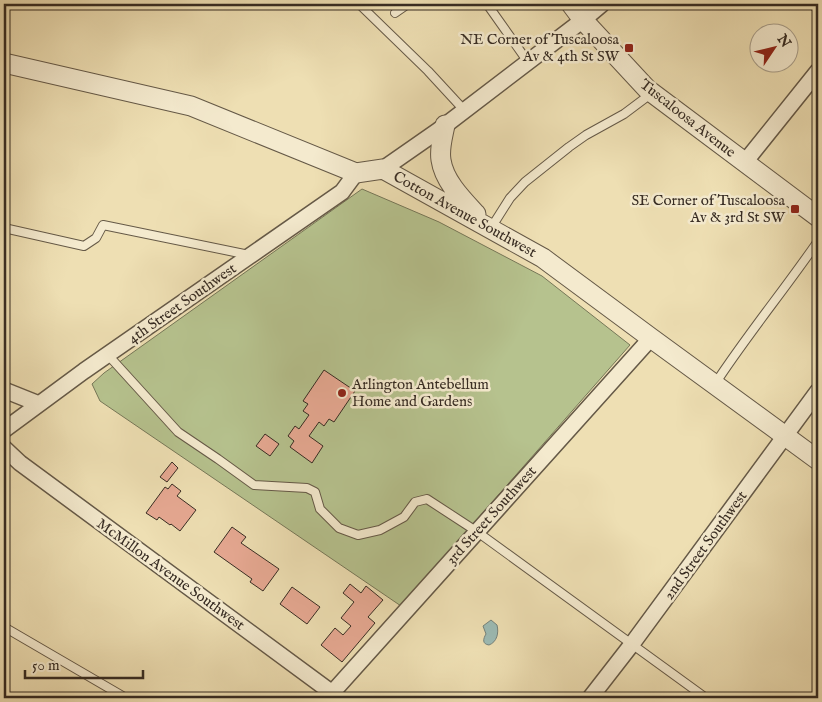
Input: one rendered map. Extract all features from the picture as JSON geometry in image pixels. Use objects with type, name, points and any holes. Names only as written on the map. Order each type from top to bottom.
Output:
[{"type":"street","name":"Tuscaloosa Avenue","points":[[571,4],[647,89],[818,217]]},
{"type":"street","points":[[383,169],[445,125],[584,20],[602,4]]},
{"type":"street","name":"Cotton Avenue Southwest","points":[[4,63],[191,106],[356,172],[383,169],[543,258],[818,460]]},
{"type":"street","points":[[745,162],[818,71]]},
{"type":"street","points":[[445,125],[440,146],[441,161],[447,176],[457,194],[491,229]]},
{"type":"street","name":"4th Street Southwest","points":[[4,430],[342,192],[356,172]]},
{"type":"street","name":"3rd Street Southwest","points":[[336,696],[476,531],[650,338]]},
{"type":"street","points":[[4,390],[39,404]]},
{"type":"street","name":"2nd Street Southwest","points":[[590,698],[632,644],[818,391]]},
{"type":"street","name":"McMillon Avenue Southwest","points":[[4,448],[20,463],[336,696]]},
{"type":"lane","points":[[359,4],[428,71],[464,110]]},
{"type":"lane","points":[[395,13],[408,4]]},
{"type":"lane","points":[[487,4],[528,62]]},
{"type":"lane","points":[[811,4],[818,9]]},
{"type":"lane","points":[[491,229],[510,198],[525,182],[568,147],[624,114],[652,93]]},
{"type":"lane","points":[[4,228],[84,246],[96,238],[103,225],[251,256]]},
{"type":"lane","points":[[715,384],[739,348],[818,241]]},
{"type":"lane","points":[[108,355],[178,432],[254,485],[307,488],[315,492],[320,509],[338,528],[358,535],[380,530],[404,517],[414,502],[427,499],[476,531],[706,698]]},
{"type":"lane","points":[[4,627],[126,698]]},
{"type":"green space","name":"Arlington Antebellum Home and Gardens","points":[[362,189],[439,222],[542,276],[630,345],[401,606],[100,401],[92,384],[104,373]]},
{"type":"water","points":[[491,620],[497,625],[498,631],[496,639],[489,645],[484,642],[486,634],[483,626]]},
{"type":"building","points":[[324,370],[355,391],[334,422],[329,419],[324,426],[319,422],[309,436],[323,446],[312,463],[290,447],[294,441],[288,436],[295,426],[299,429],[309,415],[303,411],[308,404],[303,401]]},
{"type":"building","points":[[265,434],[279,444],[270,456],[256,446]]},
{"type":"building","points":[[172,462],[178,468],[167,482],[160,477]]},
{"type":"building","points":[[172,484],[181,491],[177,496],[196,510],[180,531],[159,517],[157,520],[146,513],[165,487],[168,489]]},
{"type":"building","points":[[232,527],[246,537],[241,543],[279,569],[263,591],[250,582],[252,579],[214,552]]},
{"type":"building","points":[[350,584],[361,593],[366,586],[383,600],[368,617],[375,623],[342,662],[321,645],[335,628],[343,635],[351,626],[341,618],[354,602],[343,593]]},
{"type":"building","points":[[292,587],[320,607],[307,624],[280,604]]},
{"type":"place","name":"NE Corner of Tuscaloosa Av & 4th St SW","points":[[629,48]]},
{"type":"place","name":"SE Corner of Tuscaloosa Av & 3rd St SW","points":[[795,209]]},
{"type":"place","name":"Arlington Antebellum Home and Gardens","points":[[342,393]]}]
